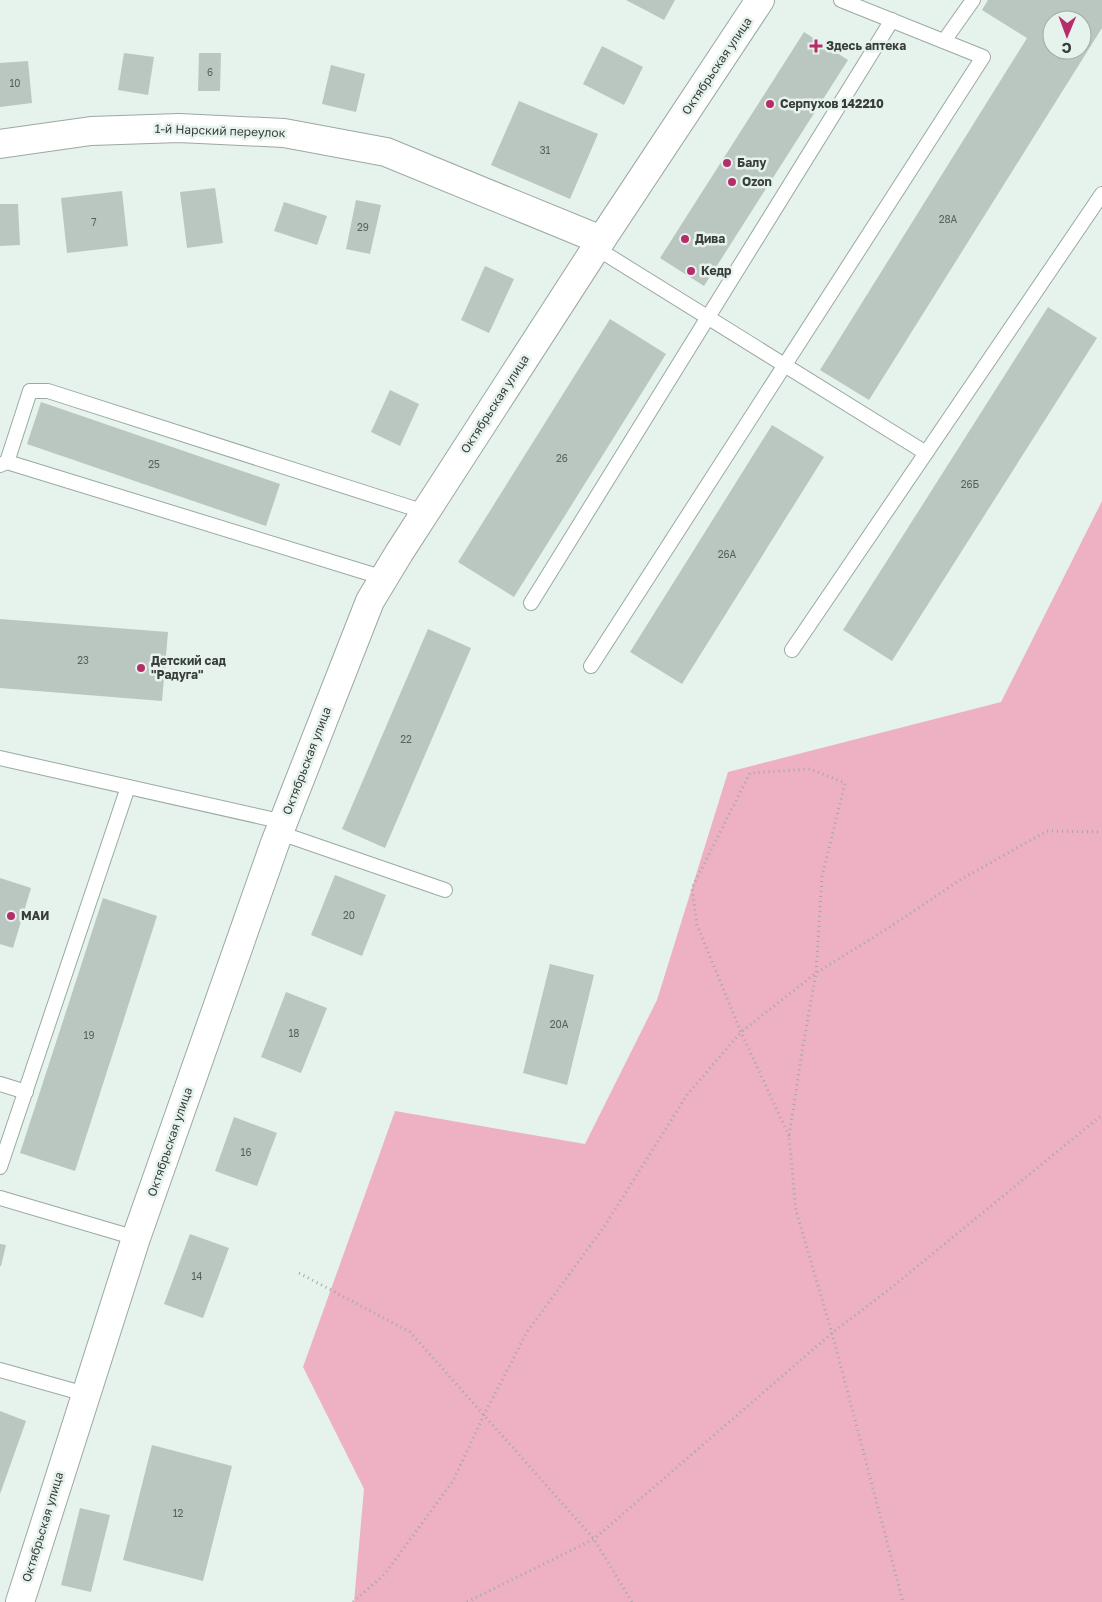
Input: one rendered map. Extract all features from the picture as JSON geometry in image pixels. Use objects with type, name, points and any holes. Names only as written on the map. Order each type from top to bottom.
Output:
[{"type":"street","name":"Октябрьская улица","points":[[20,1602],[136,1238],[282,828],[370,601],[425,512],[749,11],[760,0]]},
{"type":"street","name":"1-й Нарский переулок","points":[[0,144],[101,130],[179,128],[284,133],[386,152],[598,244]]},
{"type":"lane","points":[[591,666],[983,57],[841,0]]},
{"type":"lane","points":[[944,41],[973,0]]},
{"type":"lane","points":[[531,603],[892,20]]},
{"type":"lane","points":[[792,650],[1102,194]]},
{"type":"lane","points":[[598,244],[708,317],[926,453]]},
{"type":"lane","points":[[384,578],[3,464],[30,391],[48,391],[425,512]]},
{"type":"lane","points":[[0,758],[128,787],[282,828],[445,890]]},
{"type":"lane","points":[[0,1167],[128,787]]},
{"type":"lane","points":[[0,1084],[26,1092]]},
{"type":"lane","points":[[0,1198],[136,1238]]},
{"type":"lane","points":[[0,1370],[85,1394]]},
{"type":"path","points":[[789,1136],[741,1032],[697,925],[692,888],[750,772],[810,769],[845,783],[822,877],[816,972],[789,1136],[796,1211],[832,1333],[903,1602]]},
{"type":"path","points":[[353,1602],[384,1575],[453,1481],[526,1332],[606,1224],[687,1095],[741,1032],[816,972],[890,927],[960,880],[1046,831],[1102,832]]},
{"type":"path","points":[[467,1602],[594,1540],[832,1333],[892,1287],[1102,1115]]},
{"type":"path","points":[[299,1273],[410,1332],[594,1540],[632,1602]]},
{"type":"shaded area","points":[[1102,501],[1102,1602],[354,1602],[364,1489],[303,1367],[395,1111],[585,1144],[657,1000],[728,772],[1001,702]]},
{"type":"building","points":[[626,0],[675,0],[664,20]]},
{"type":"building","points":[[988,0],[1102,0],[1102,28],[1092,44],[1092,10],[1042,10],[1042,60],[1082,60],[869,400],[820,370],[1027,38],[982,10]]},
{"type":"building","points":[[804,32],[848,60],[704,286],[660,258]]},
{"type":"building","points":[[602,46],[643,67],[624,105],[583,84]]},
{"type":"building","points":[[124,53],[154,57],[148,95],[118,90]]},
{"type":"building","points":[[199,53],[221,53],[220,91],[198,91]]},
{"type":"building","points":[[28,61],[32,103],[0,107],[0,63]]},
{"type":"building","points":[[331,65],[365,74],[356,112],[322,104]]},
{"type":"building","points":[[519,101],[598,134],[570,199],[491,165]]},
{"type":"building","points":[[215,188],[223,243],[187,248],[180,192]]},
{"type":"building","points":[[122,191],[128,246],[67,253],[61,198]]},
{"type":"building","points":[[356,200],[381,205],[370,254],[346,249]]},
{"type":"building","points":[[284,202],[327,216],[317,245],[274,231]]},
{"type":"building","points":[[0,204],[18,204],[20,245],[0,246]]},
{"type":"building","points":[[485,266],[514,279],[489,333],[461,320]]},
{"type":"building","points":[[1048,307],[1097,338],[892,661],[843,630]]},
{"type":"building","points":[[610,319],[666,354],[514,597],[458,562]]},
{"type":"building","points":[[390,390],[419,404],[400,446],[371,432]]},
{"type":"building","points":[[41,402],[280,484],[266,526],[27,444]]},
{"type":"building","points":[[772,425],[824,457],[682,684],[630,652]]},
{"type":"building","points":[[0,619],[168,632],[162,701],[0,688]]},
{"type":"building","points":[[428,629],[471,648],[385,848],[342,829]]},
{"type":"building","points":[[335,875],[386,895],[362,956],[311,935]]},
{"type":"building","name":"МАИ","points":[[0,878],[31,888],[13,948],[0,944]]},
{"type":"building","points":[[103,898],[157,916],[75,1171],[20,1153]]},
{"type":"building","points":[[550,964],[594,975],[567,1085],[523,1073]]},
{"type":"building","points":[[286,992],[327,1008],[301,1073],[261,1057]]},
{"type":"building","points":[[234,1117],[277,1133],[257,1186],[215,1171]]},
{"type":"building","points":[[190,1234],[229,1248],[203,1318],[164,1304]]},
{"type":"building","points":[[0,1244],[6,1245],[1,1266],[0,1266]]},
{"type":"building","points":[[0,1411],[26,1421],[0,1494]]},
{"type":"building","points":[[152,1445],[232,1466],[203,1581],[123,1560]]},
{"type":"building","points":[[80,1508],[110,1515],[91,1592],[61,1585]]},
{"type":"place","name":"Здесь аптека","points":[[816,46]]},
{"type":"place","name":"Серпухов 142210","points":[[770,104]]},
{"type":"place","name":"Балу","points":[[727,163]]},
{"type":"place","name":"Ozon","points":[[732,182]]},
{"type":"place","name":"Дива","points":[[685,239]]},
{"type":"place","name":"Кедр","points":[[691,271]]},
{"type":"place","name":"Детский сад \"Радуга\"","points":[[141,668]]},
{"type":"place","name":"МАИ","points":[[11,916]]}]
